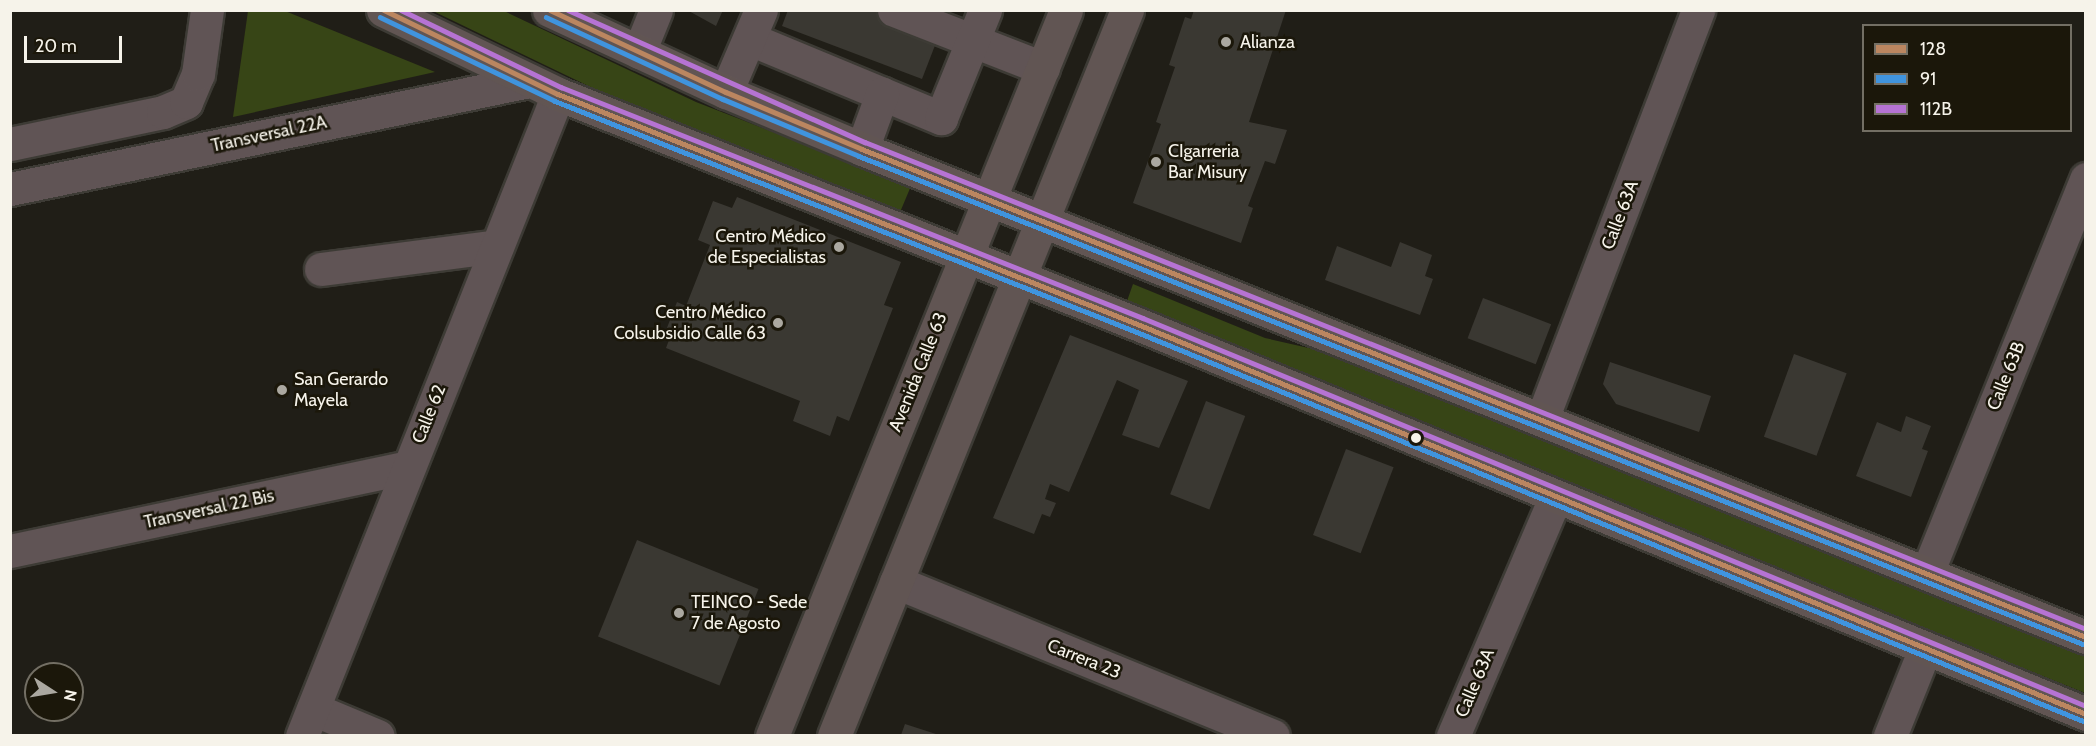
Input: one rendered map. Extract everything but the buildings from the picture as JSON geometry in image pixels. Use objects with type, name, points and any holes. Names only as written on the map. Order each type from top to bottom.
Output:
[{"type":"main road","points":[[383,10],[558,94],[1018,276],[2085,714]]},
{"type":"main road","points":[[549,10],[726,92],[862,149],[2085,637]]},
{"type":"main road","name":"Avenida Calle 63","points":[[772,735],[1066,10]]},
{"type":"main road","points":[[834,735],[1127,10]]},
{"type":"street","points":[[10,144],[163,112],[186,102],[198,74],[207,10]]},
{"type":"street","points":[[639,52],[656,10]]},
{"type":"street","points":[[894,10],[1042,68]]},
{"type":"street","points":[[726,92],[756,25],[882,94],[941,118],[985,10]]},
{"type":"street","name":"Calle 63A","points":[[1542,419],[1698,10]]},
{"type":"street","name":"Transversal 22A","points":[[10,189],[529,81]]},
{"type":"street","name":"Calle 62","points":[[307,722],[558,94]]},
{"type":"street","points":[[862,149],[882,94]]},
{"type":"street","name":"Calle 63B","points":[[1927,573],[2075,236],[2085,179]]},
{"type":"street","points":[[321,269],[497,246]]},
{"type":"street","name":"Transversal 22 Bis","points":[[10,551],[407,467]]},
{"type":"street","name":"Calle 63A","points":[[1453,735],[1555,498]]},
{"type":"street","name":"Carrera 23","points":[[896,582],[1273,735]]},
{"type":"street","points":[[1890,735],[1925,649]]},
{"type":"street","points":[[307,722],[378,735]]},
{"type":"green space","points":[[248,11],[285,11],[435,72],[233,117]]},
{"type":"green space","points":[[433,11],[504,11],[696,102],[911,186],[898,217],[686,133]]},
{"type":"green space","points":[[1133,284],[1265,338],[1344,356],[2085,654],[2085,693],[1604,500],[1127,301]]},
{"type":"transit line","name":"128","points":[[384,10],[558,94],[1140,325],[2086,714]]},
{"type":"transit line","name":"112B","points":[[401,10],[561,87],[1143,318],[2086,706]]},
{"type":"transit line","name":"128","points":[[550,10],[726,92],[862,149],[2086,637]]},
{"type":"transit line","name":"112B","points":[[568,10],[865,142],[2086,629]]},
{"type":"transit line","name":"91","points":[[380,17],[555,101],[1137,332],[2083,721]]},
{"type":"transit line","name":"91","points":[[546,17],[723,99],[859,156],[2083,644]]},
{"type":"place","name":"Alianza","points":[[1226,42]]},
{"type":"place","name":"CIgarreria Bar Misury","points":[[1156,162]]},
{"type":"place","name":"Centro Médico de Especialistas","points":[[839,247]]},
{"type":"place","name":"Centro Médico Colsubsidio Calle 63","points":[[778,323]]},
{"type":"place","name":"San Gerardo Mayela","points":[[282,390]]},
{"type":"place","name":"TEINCO - Sede 7 de Agosto","points":[[679,613]]}]
